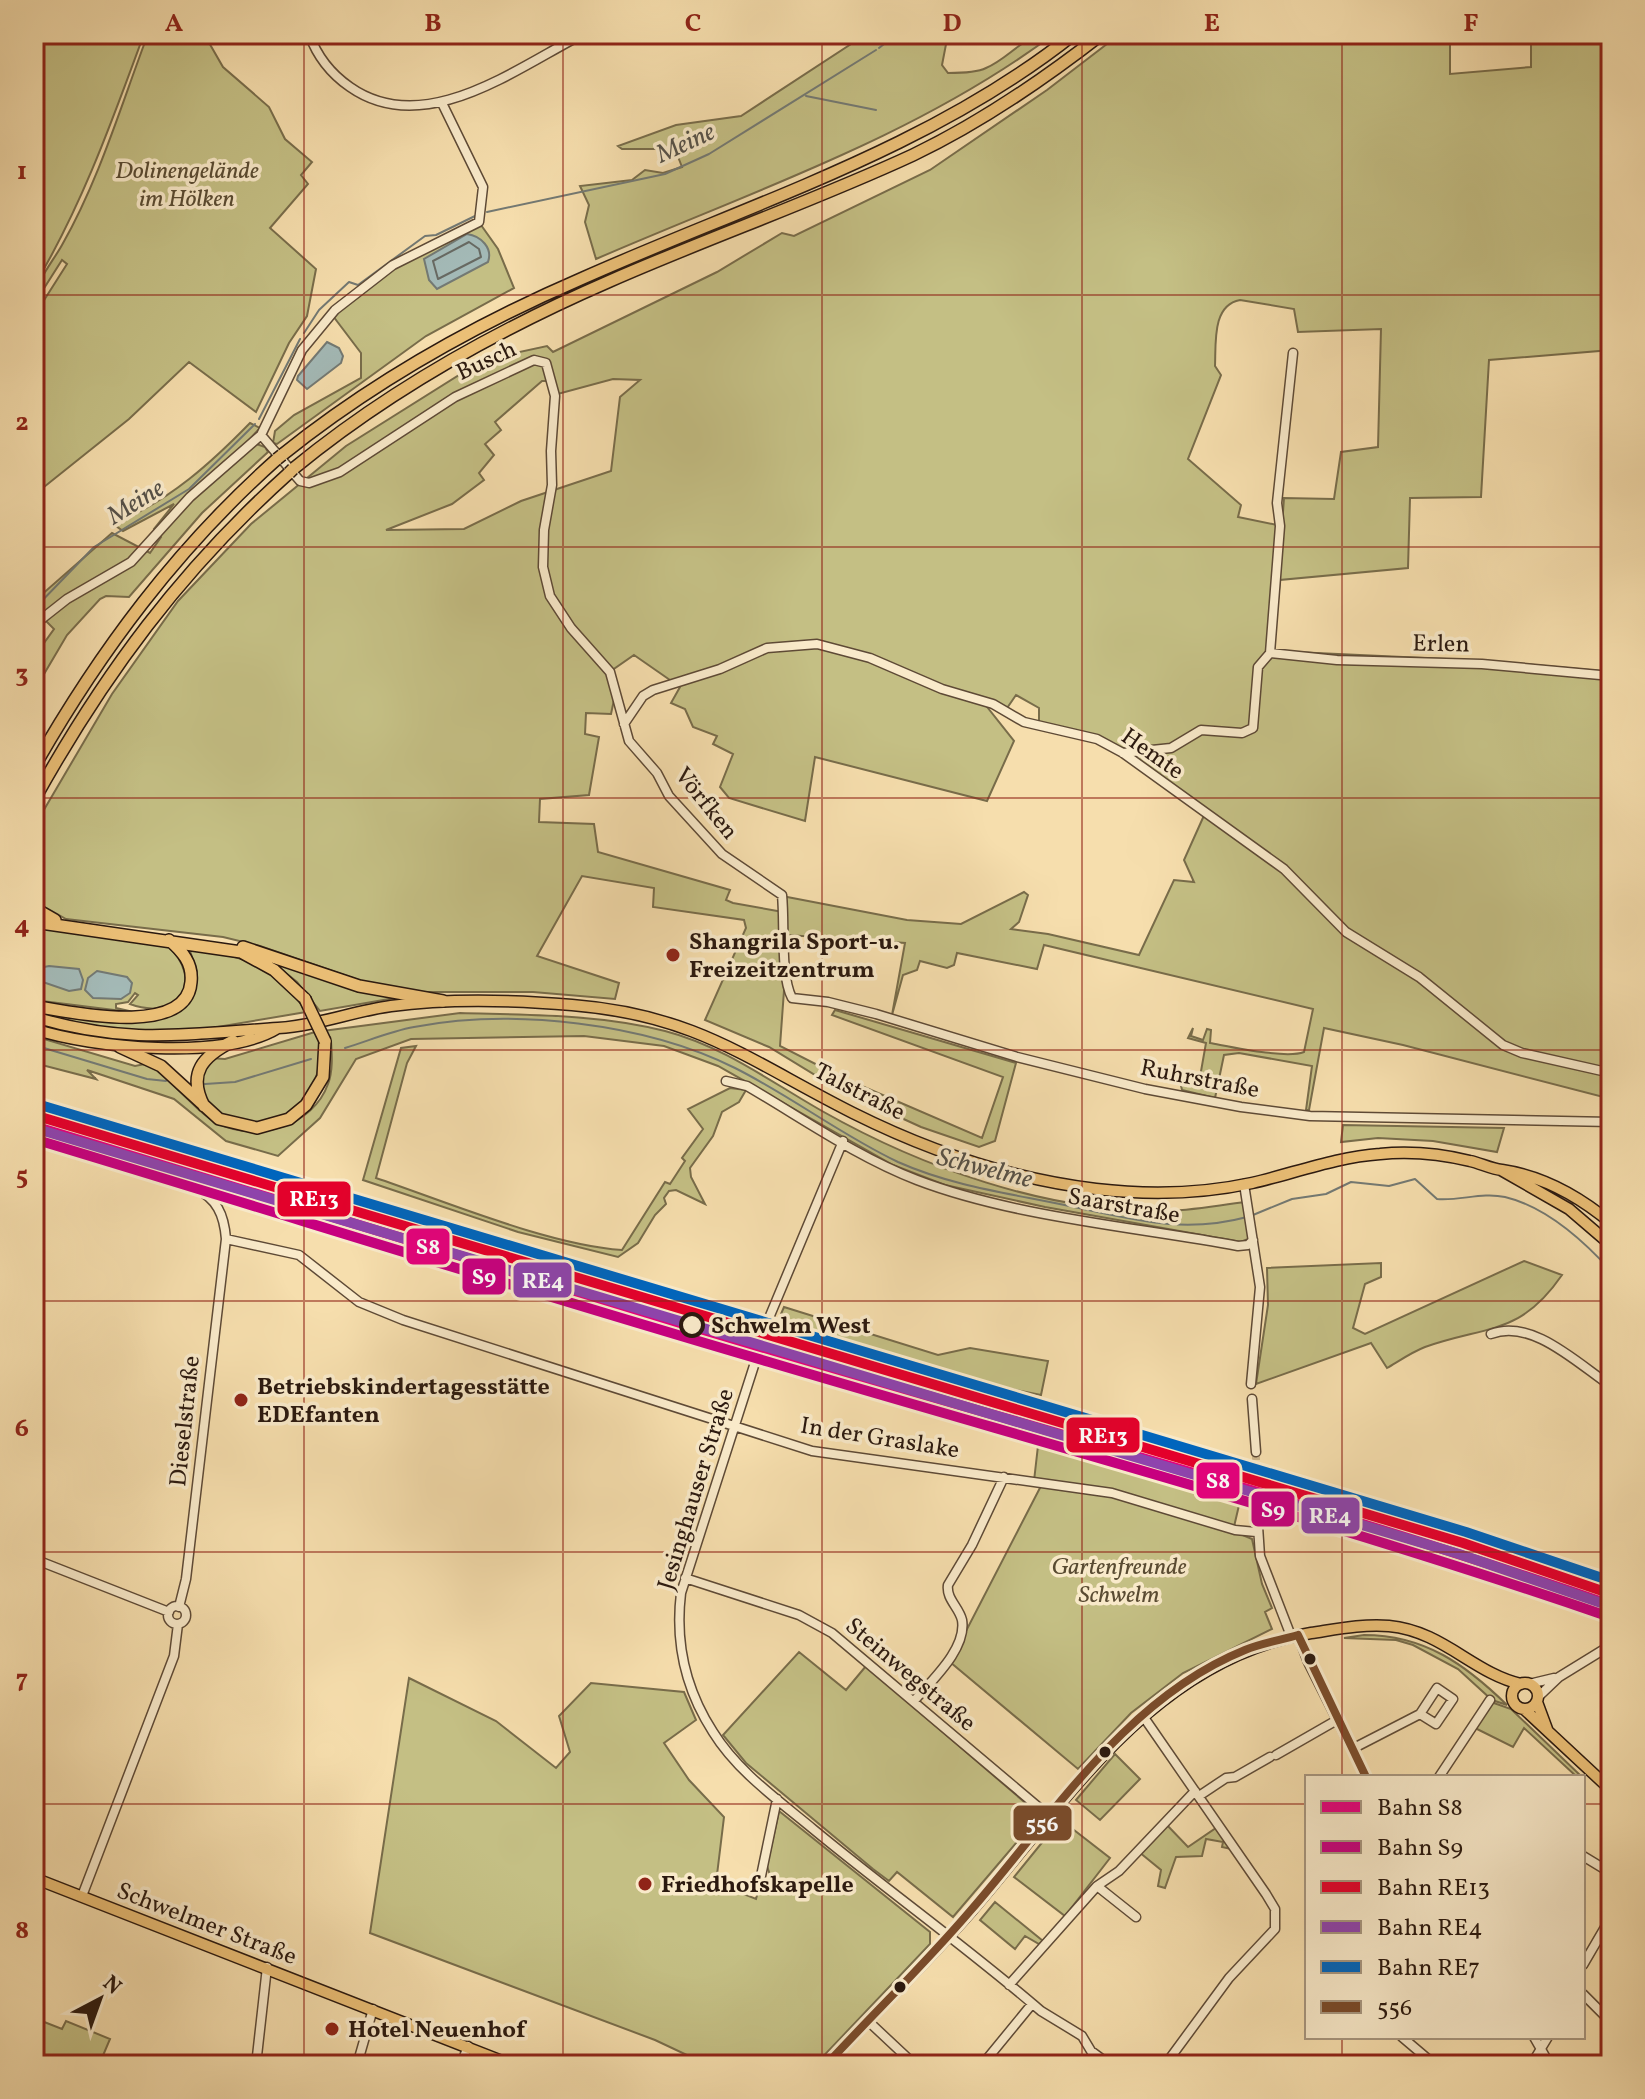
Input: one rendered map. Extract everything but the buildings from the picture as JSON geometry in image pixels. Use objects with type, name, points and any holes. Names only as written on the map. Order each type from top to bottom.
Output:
[{"type":"highway","points":[[34,767],[98,659],[153,587],[227,506],[280,457],[367,391],[476,327],[584,277],[810,183],[910,137],[1004,83],[1074,34]]},
{"type":"highway","points":[[35,800],[92,702],[140,630],[204,554],[291,471],[388,398],[516,326],[610,281],[917,152],[1013,97],[1102,34]]},
{"type":"highway","points":[[34,908],[67,925]]},
{"type":"highway","points":[[34,922],[222,947],[261,961],[305,999],[325,1041],[326,1065],[319,1088],[306,1105],[289,1119],[268,1127],[243,1127],[219,1119],[206,1110],[161,1066],[120,1047]]},
{"type":"highway","points":[[34,1006],[141,1017],[177,1007],[190,989],[191,971],[187,959],[168,939]]},
{"type":"highway","points":[[222,947],[239,946],[359,986],[443,1001]]},
{"type":"highway","points":[[206,1110],[197,1088],[197,1074],[207,1056],[233,1041]]},
{"type":"main road","points":[[34,1017],[97,1032],[140,1037],[187,1037],[278,1028],[371,1009],[443,1001]]},
{"type":"main road","name":"Talstraße","points":[[443,1001],[592,1007],[673,1022],[734,1046],[884,1127],[947,1153],[1031,1177],[1128,1192],[1184,1191],[1244,1184],[1333,1161],[1383,1153],[1449,1157],[1516,1171],[1556,1188],[1611,1223]]},
{"type":"main road","points":[[34,1029],[120,1047],[183,1048],[267,1034],[278,1028]]},
{"type":"main road","name":"Talstraße","points":[[1501,1170],[1569,1209],[1611,1245]]},
{"type":"main road","points":[[826,2065],[948,1937],[1116,1740],[1143,1716],[1213,1668],[1294,1635],[1357,1625],[1394,1626],[1436,1638],[1486,1669],[1525,1684],[1537,1699],[1547,1729]]},
{"type":"main road","points":[[1486,1669],[1512,1694],[1515,1704],[1547,1729],[1611,1790]]},
{"type":"main road","points":[[1512,1694],[1525,1684]]},
{"type":"main road","points":[[1524,1709],[1537,1699]]},
{"type":"main road","name":"Schwelmer Straße","points":[[34,1878],[369,2007],[507,2064]]},
{"type":"street","points":[[309,34],[331,70],[359,93],[399,108],[442,103],[583,34]]},
{"type":"street","points":[[34,625],[67,599],[131,562],[190,497],[261,435],[302,350],[335,310],[393,265],[479,222],[483,187],[442,103]]},
{"type":"street","points":[[1123,753],[1133,749],[1165,750],[1201,730],[1251,731],[1255,723],[1258,667],[1270,653],[1280,526],[1277,503],[1293,353]]},
{"type":"street","name":"Busch","points":[[261,435],[300,481],[309,483],[340,472],[455,397],[534,360],[546,363],[555,396],[552,485],[544,530],[543,567],[550,596],[571,628]]},
{"type":"street","name":"Vörfken","points":[[571,628],[610,672],[634,750],[657,773],[669,796],[722,854],[782,895],[786,931],[785,985],[792,998]]},
{"type":"street","name":"Hemte","points":[[624,724],[643,696],[653,690],[720,669],[767,648],[817,644],[870,658],[942,689],[980,699],[1036,726],[1097,739],[1123,753],[1284,869],[1346,932],[1419,977],[1503,1045],[1522,1053],[1611,1073]]},
{"type":"street","name":"Erlen","points":[[1270,653],[1337,660],[1482,664],[1611,676]]},
{"type":"street","name":"Ruhrstraße","points":[[792,998],[876,1014],[1017,1057],[1145,1089],[1241,1107],[1310,1116],[1611,1122]]},
{"type":"street","name":"Saarstraße","points":[[726,1081],[747,1086],[920,1181],[1002,1203],[1238,1246],[1248,1245],[1253,1240]]},
{"type":"street","name":"Dieselstraße","points":[[34,1139],[206,1193],[221,1211],[226,1239],[186,1579],[179,1607],[186,1617],[178,1624]]},
{"type":"street","points":[[769,1318],[843,1141]]},
{"type":"street","points":[[1244,1184],[1260,1287],[1251,1384]]},
{"type":"street","name":"In der Graslake","points":[[226,1239],[299,1255],[359,1302],[459,1338],[812,1451],[1112,1493],[1235,1530],[1256,1532]]},
{"type":"street","points":[[1491,1334],[1504,1329],[1529,1332],[1611,1386]]},
{"type":"street","name":"Jesinghauser Straße","points":[[759,1350],[685,1578],[678,1616],[679,1639],[692,1691],[704,1717],[726,1751],[777,1799],[1032,2004],[1065,2029],[1082,2036],[1091,2051],[1110,2065]]},
{"type":"street","points":[[1252,1399],[1256,1452]]},
{"type":"street","points":[[914,1701],[941,1670],[962,1631],[960,1614],[947,1592],[948,1585],[984,1521],[1004,1477]]},
{"type":"street","points":[[1256,1496],[1256,1532],[1267,1582],[1365,1775]]},
{"type":"street","points":[[34,1559],[169,1612],[179,1607]]},
{"type":"street","name":"Steinwegstraße","points":[[685,1578],[814,1622],[844,1641],[1049,1816]]},
{"type":"street","points":[[82,1896],[174,1656],[178,1624],[171,1622],[169,1612]]},
{"type":"street","points":[[1537,1699],[1559,1677],[1611,1645]]},
{"type":"street","points":[[1525,1684],[1559,1677]]},
{"type":"street","points":[[1352,1749],[1420,1714],[1437,1688],[1453,1699],[1436,1724],[1420,1714]]},
{"type":"street","points":[[1440,1775],[1490,1700]]},
{"type":"street","points":[[1143,1716],[1275,1909],[1277,1923],[1270,1936],[1229,1978],[1165,2065]]},
{"type":"street","points":[[1009,1985],[1097,1886],[1112,1877],[1197,1793],[1226,1778],[1235,1777],[1337,1720]]},
{"type":"street","points":[[761,1876],[777,1799]]},
{"type":"street","points":[[1585,1857],[1611,1873]]},
{"type":"street","points":[[1097,1886],[1136,1917]]},
{"type":"street","points":[[1585,1962],[1611,1917]]},
{"type":"street","points":[[256,2065],[267,1967]]},
{"type":"street","points":[[1585,1996],[1611,2022]]},
{"type":"street","points":[[982,2065],[1032,2004]]},
{"type":"street","points":[[357,2065],[369,2007]]},
{"type":"street","points":[[868,2021],[915,2065]]},
{"type":"street","points":[[1404,2039],[1435,2065]]},
{"type":"street","points":[[1535,2039],[1550,2065]]},
{"type":"street","points":[[1531,2065],[1547,2039]]},
{"type":"street","points":[[461,2065],[468,2046]]},
{"type":"green space","points":[[34,34],[144,34],[81,194],[34,286],[34,262],[39,257],[34,248]]},
{"type":"green space","name":"Dolinengelände im Hölken","points":[[148,34],[204,34],[223,67],[269,107],[285,139],[312,162],[301,175],[308,184],[270,228],[316,269],[307,316],[289,343],[256,412],[189,362],[129,419],[34,495],[34,316],[67,264],[62,260],[34,304],[35,296],[40,281],[88,194]]},
{"type":"green space","points":[[859,34],[948,34],[942,65],[948,73],[982,70],[1034,38],[1054,34],[1001,70],[890,133],[596,259],[585,222],[589,205],[580,186],[632,180],[645,170],[663,173],[682,167],[675,149],[622,149],[618,146],[676,125],[741,116],[851,44]]},
{"type":"green space","points":[[1120,34],[1450,34],[1450,74],[1531,67],[1531,34],[1611,34],[1611,350],[1489,360],[1481,497],[1410,498],[1408,568],[1280,580],[1273,651],[1490,661],[1611,672],[1611,1099],[1403,1045],[1324,1028],[1309,1110],[1306,1110],[1312,1066],[1239,1053],[1224,1055],[1215,1098],[1182,1090],[1179,1077],[1200,1077],[1206,1043],[1188,1038],[1193,1028],[1191,1036],[1203,1040],[1207,1029],[1211,1030],[1210,1043],[1258,1052],[1296,1054],[1304,1052],[1313,1009],[1044,945],[1037,969],[957,953],[954,965],[947,968],[920,961],[917,970],[903,975],[892,1015],[905,943],[788,935],[780,1046],[841,1077],[982,1138],[1003,1077],[832,1015],[835,1010],[1016,1063],[995,1141],[979,1147],[921,1127],[838,1089],[769,1047],[705,1020],[746,928],[744,920],[653,907],[654,888],[582,876],[537,956],[619,983],[615,999],[533,992],[420,992],[373,985],[260,946],[223,937],[66,919],[34,901],[35,825],[112,694],[178,601],[251,524],[346,446],[483,360],[547,346],[553,352],[717,272],[782,233],[794,236],[930,170],[1047,90]],"holes":[[[1240,300],[1294,309],[1298,332],[1381,329],[1378,447],[1341,452],[1334,499],[1284,498],[1282,526],[1238,517],[1241,505],[1188,459],[1221,375],[1215,366],[1217,326],[1224,309]],[[613,379],[640,380],[620,397],[611,471],[521,501],[464,529],[386,530],[452,504],[484,480],[479,473],[494,455],[485,444],[501,430],[495,422],[542,381],[553,381],[554,395]],[[634,655],[680,687],[671,703],[685,709],[693,727],[717,736],[713,744],[733,754],[720,787],[729,798],[805,821],[815,757],[987,801],[1014,741],[984,703],[1005,711],[1016,695],[1039,708],[1039,727],[1097,739],[1206,811],[1184,860],[1194,882],[1174,880],[1139,955],[1048,934],[1011,929],[1019,922],[1028,895],[1024,892],[961,924],[907,920],[782,896],[783,912],[733,903],[726,900],[730,890],[598,852],[594,824],[539,822],[540,799],[589,795],[599,737],[585,734],[586,713],[611,714],[615,695],[611,671]]]},
{"type":"green space","points":[[481,225],[498,249],[514,288],[426,336],[277,444],[273,443],[275,431],[294,415],[361,378],[361,353],[333,316],[396,267]]},
{"type":"green space","points":[[250,423],[260,428],[248,441],[265,447],[268,452],[202,513],[129,597],[106,596],[100,599],[67,635],[34,691],[34,657],[54,629],[44,619],[34,622],[34,592],[39,597],[112,533],[150,553],[161,537],[154,529],[174,504],[123,531],[116,526],[190,479]]},
{"type":"green space","points":[[34,926],[167,945],[179,959],[184,972],[185,984],[181,995],[173,1003],[162,1007],[130,1004],[138,995],[135,993],[128,1002],[116,1004],[116,1008],[138,1013],[34,1000],[38,986],[34,984]]},
{"type":"green space","points":[[189,948],[225,954],[256,965],[283,983],[306,1012],[188,1032],[104,1029],[34,1013],[34,1009],[138,1021],[189,998],[196,985],[197,972]]},
{"type":"green space","points":[[271,961],[395,998],[320,1011],[297,982]]},
{"type":"green space","points":[[460,1013],[589,1018],[665,1031],[727,1055],[860,1131],[942,1168],[1030,1195],[1118,1209],[1173,1211],[1246,1202],[1255,1236],[1241,1242],[1045,1207],[945,1185],[893,1165],[718,1066],[664,1046],[584,1036],[411,1039],[356,1059],[320,1118],[278,1156],[226,1141],[174,1099],[87,1070],[96,1079],[34,1063],[34,1036],[135,1066],[150,1063],[202,1113],[219,1124],[250,1131],[267,1130],[297,1120],[321,1099],[331,1074],[331,1041],[320,1043],[318,1071],[307,1097],[286,1115],[258,1123],[229,1119],[207,1103],[199,1086],[209,1058],[225,1059],[315,1032]]},
{"type":"green space","points":[[416,1046],[407,1063],[376,1178],[531,1231],[622,1250],[665,1182],[670,1184],[685,1161],[682,1158],[703,1129],[688,1109],[730,1088],[746,1090],[739,1102],[722,1112],[713,1136],[690,1168],[691,1177],[705,1204],[676,1190],[669,1191],[664,1198],[666,1204],[655,1215],[638,1243],[618,1257],[518,1232],[363,1180],[401,1048]]},
{"type":"green space","points":[[1343,1125],[1504,1128],[1497,1152],[1433,1141],[1378,1138],[1341,1142]]},
{"type":"green space","points":[[1524,1261],[1562,1275],[1547,1295],[1517,1319],[1425,1347],[1387,1368],[1371,1343],[1256,1384],[1268,1305],[1267,1268],[1381,1263],[1381,1277],[1365,1284],[1353,1328],[1365,1334]]},
{"type":"green space","points":[[784,1307],[938,1355],[970,1348],[1048,1361],[1041,1395],[975,1382],[777,1323]]},
{"type":"green space","name":"Gartenfreunde Schwelm","points":[[1013,1421],[1252,1493],[1250,1503],[1240,1501],[1233,1531],[1252,1539],[1262,1584],[1272,1608],[1265,1612],[1272,1629],[1183,1673],[1131,1713],[1078,1769],[950,1662],[1043,1482],[1034,1481],[1039,1437],[1014,1427]]},
{"type":"green space","points":[[1364,1635],[1406,1640],[1443,1655],[1476,1677],[1507,1705],[1492,1700],[1458,1669],[1413,1645],[1396,1640],[1344,1638]]},
{"type":"green space","points":[[799,1652],[846,1690],[866,1666],[1036,1812],[1035,1821],[953,1917],[897,1872],[889,1881],[873,1869],[746,1763],[723,1735]]},
{"type":"green space","points":[[409,1678],[496,1721],[556,1768],[570,1752],[559,1716],[591,1683],[684,1692],[696,1720],[664,1743],[689,1780],[724,1817],[716,1883],[756,1899],[760,1885],[772,1881],[767,1866],[779,1811],[930,1932],[930,1944],[815,2065],[708,2065],[655,2040],[370,1933]]},
{"type":"green space","points":[[1491,1702],[1511,1709],[1580,1775],[1575,1775],[1524,1728],[1513,1747],[1475,1728]]},
{"type":"green space","points":[[1115,1754],[1140,1779],[1100,1820],[1076,1800]]},
{"type":"green space","points":[[1065,1823],[1110,1858],[1065,1916],[1014,1877],[1049,1834],[1053,1837]]},
{"type":"green space","points":[[1166,1824],[1188,1847],[1216,1828],[1231,1849],[1222,1847],[1223,1842],[1206,1839],[1202,1856],[1176,1857],[1165,1888],[1158,1886],[1161,1870],[1139,1852]]},
{"type":"green space","points":[[995,1902],[1043,1941],[1039,1944],[1025,1936],[1015,1949],[980,1920]]},
{"type":"green space","points":[[34,2018],[62,2029],[66,2021],[110,2039],[99,2065],[41,2065],[34,2062]]},
{"type":"water","points":[[467,234],[485,244],[489,252],[488,262],[437,289],[429,280],[424,259]]},
{"type":"water","points":[[327,342],[339,348],[343,356],[341,363],[307,389],[297,380],[298,376]]},
{"type":"water","points":[[49,966],[79,969],[83,980],[81,989],[69,991],[34,979],[34,969]]},
{"type":"water","points":[[97,971],[127,977],[132,983],[130,993],[121,999],[93,998],[85,990],[88,978]]},
{"type":"waterway","name":"Meine","points":[[879,48],[897,34]]},
{"type":"waterway","name":"Meine","points":[[487,212],[665,174],[709,154],[876,50]]},
{"type":"waterway","points":[[806,96],[876,110]]},
{"type":"waterway","name":"Meine","points":[[304,333],[319,310],[349,282],[358,285],[425,236],[436,235],[475,216]]},
{"type":"waterway","name":"Meine","points":[[259,419],[300,339]]},
{"type":"waterway","name":"Meine","points":[[34,609],[94,547],[189,489],[255,424]]},
{"type":"waterway","name":"Schwelme","points":[[345,1048],[405,1029],[453,1021],[535,1020],[620,1030],[661,1040],[735,1068],[877,1151],[941,1178],[1160,1223],[1202,1224],[1247,1217]]},
{"type":"waterway","name":"Schwelme","points":[[34,1045],[147,1079],[166,1081]]},
{"type":"waterway","name":"Schwelme","points":[[205,1084],[235,1082],[311,1059]]},
{"type":"waterway","name":"Schwelme","points":[[1253,1215],[1292,1199],[1326,1194],[1351,1182],[1389,1186],[1415,1179],[1437,1199],[1496,1196],[1535,1208],[1576,1237],[1611,1271]]},
{"type":"tunnel","points":[[759,1350],[769,1318]]},
{"type":"tunnel","points":[[1256,1452],[1256,1496]]},
{"type":"railway","points":[[34,1105],[1462,1532],[1611,1584]]},
{"type":"rail line","name":"RE7","points":[[37,1104],[1466,1532],[1611,1581]]},
{"type":"rail line","name":"RE13","points":[[34,1115],[1463,1543],[1611,1594]]},
{"type":"rail line","name":"S8","points":[[34,1126],[679,1322],[1298,1504],[1611,1605]]},
{"type":"rail line","name":"RE4","points":[[34,1128],[1459,1554],[1607,1605]]},
{"type":"rail line","name":"S9","points":[[34,1139],[677,1335],[1294,1516],[1607,1616]]},
{"type":"transit line","name":"556","points":[[1298,1635],[1365,1775]]},
{"type":"transit line","name":"556","points":[[826,2065],[954,1930],[1062,1800],[1127,1729],[1163,1698],[1202,1671],[1251,1648],[1298,1635]]},
{"type":"place","name":"Shangrila Sport-u. Freizeitzentrum","points":[[673,955]]},
{"type":"place","name":"Schwelm West","points":[[692,1325]]},
{"type":"place","name":"Betriebskindertagesstätte EDEfanten","points":[[241,1400]]},
{"type":"place","name":"Friedhofskapelle","points":[[645,1884]]},
{"type":"place","name":"Hotel Neuenhof","points":[[332,2029]]}]
